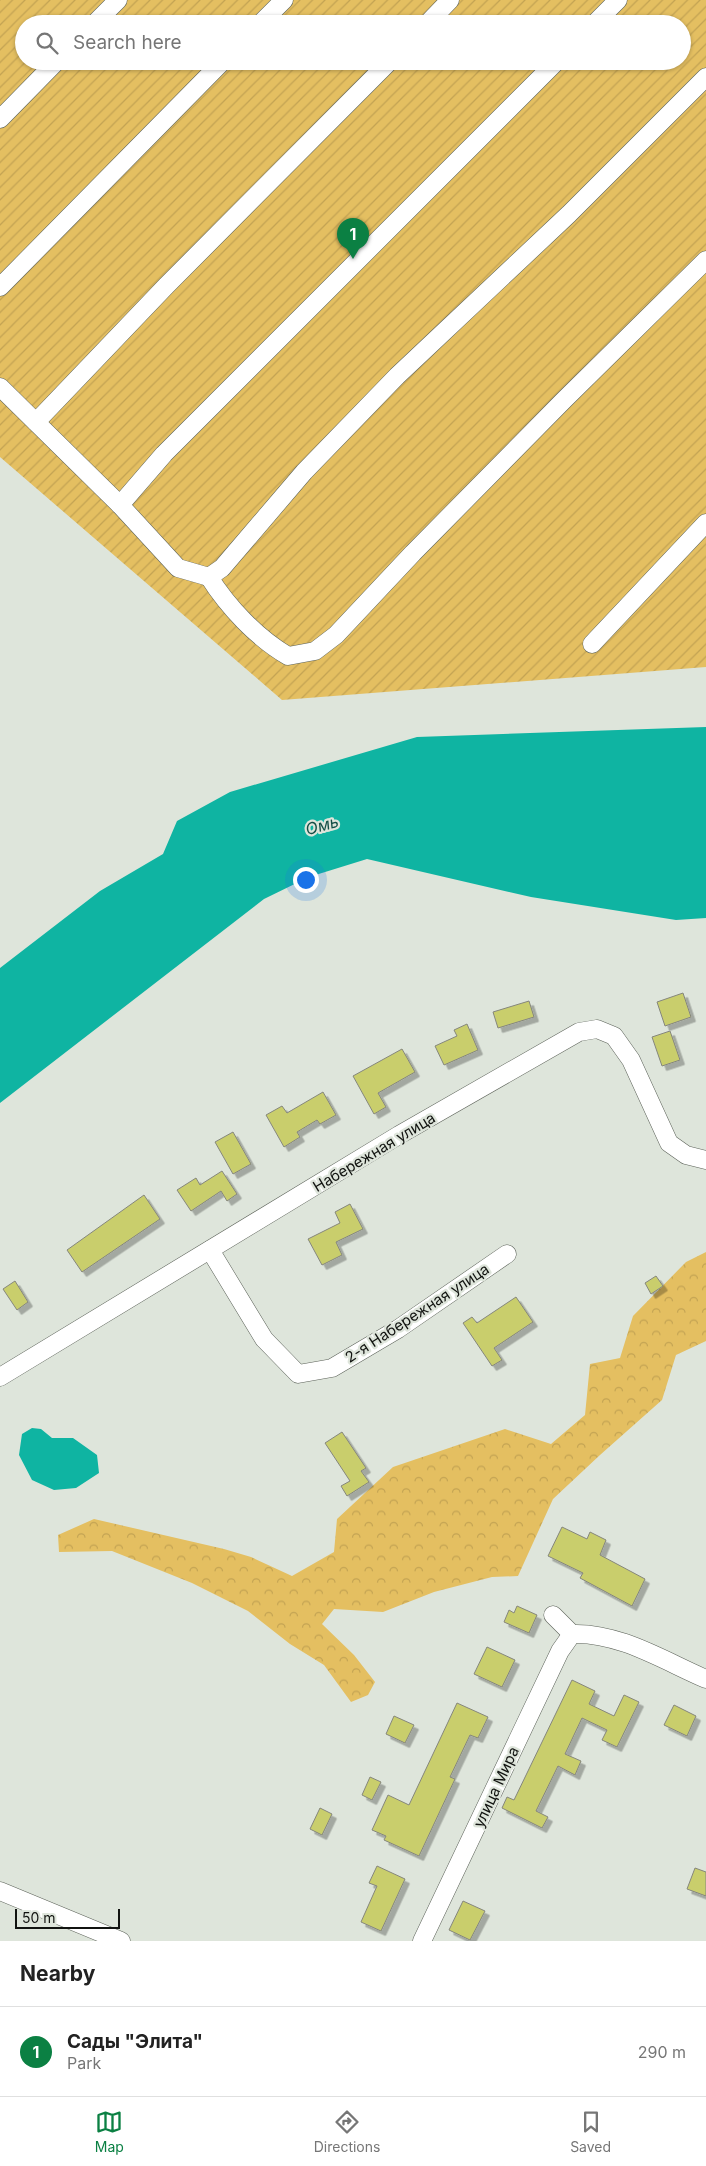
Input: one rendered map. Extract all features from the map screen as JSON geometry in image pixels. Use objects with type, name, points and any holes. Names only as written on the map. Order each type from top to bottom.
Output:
[{"type":"street","points":[[103,15],[118,0]]},
{"type":"street","points":[[269,15],[284,0]]},
{"type":"street","points":[[436,15],[450,0]]},
{"type":"street","points":[[603,15],[618,0]]},
{"type":"street","points":[[0,119],[48,70]]},
{"type":"street","points":[[0,287],[214,70]]},
{"type":"street","points":[[36,422],[166,286],[381,70]]},
{"type":"street","points":[[120,506],[164,454],[548,70]]},
{"type":"street","points":[[209,577],[222,568],[304,472],[390,383],[569,214],[706,77]]},
{"type":"street","points":[[0,387],[120,506],[178,568],[209,577],[222,595],[272,647],[288,656],[315,651],[336,635],[413,553],[706,260]]},
{"type":"street","points":[[592,644],[706,523]]},
{"type":"street","name":"Набережная улица","points":[[0,1377],[399,1136],[579,1032],[598,1029],[614,1036],[631,1060],[669,1143],[686,1155],[706,1160]]},
{"type":"street","name":"2-я Набережная улица","points":[[210,1250],[264,1339],[298,1374],[332,1368],[398,1328],[507,1254]]},
{"type":"street","points":[[553,1615],[572,1634],[593,1633],[618,1641],[706,1679]]},
{"type":"street","name":"улица Мира","points":[[422,1941],[560,1651],[572,1634]]},
{"type":"street","points":[[0,1891],[121,1941]]},
{"type":"green space","points":[[0,0],[706,0],[706,667],[282,700],[0,457]]},
{"type":"green space","points":[[706,1252],[706,1341],[676,1355],[662,1400],[553,1499],[518,1576],[492,1577],[434,1592],[383,1612],[334,1609],[322,1624],[354,1655],[375,1682],[368,1695],[351,1702],[324,1665],[290,1644],[248,1611],[192,1583],[112,1551],[59,1552],[58,1535],[94,1519],[224,1549],[251,1557],[292,1576],[334,1552],[337,1519],[393,1467],[505,1429],[551,1444],[585,1415],[590,1364],[620,1358],[633,1316],[686,1262]]},
{"type":"water","name":"Омь","points":[[706,727],[706,918],[676,920],[531,897],[367,859],[309,877],[264,899],[0,1103],[0,968],[100,891],[163,854],[177,821],[230,792],[417,737]]},
{"type":"water","points":[[32,1428],[41,1429],[52,1438],[73,1438],[97,1455],[99,1473],[76,1488],[54,1490],[32,1480],[19,1455],[22,1434]]},
{"type":"building","points":[[683,993],[691,1017],[665,1026],[657,1002]]},
{"type":"building","points":[[529,1001],[534,1017],[498,1028],[493,1012]]},
{"type":"building","points":[[467,1024],[478,1050],[444,1065],[435,1046],[457,1036],[454,1030]]},
{"type":"building","points":[[670,1031],[680,1060],[662,1066],[652,1037]]},
{"type":"building","points":[[402,1049],[415,1072],[378,1093],[386,1107],[374,1114],[353,1076]]},
{"type":"building","points":[[323,1092],[336,1115],[320,1124],[317,1120],[297,1132],[300,1137],[284,1147],[266,1115],[282,1106],[287,1113]]},
{"type":"building","points":[[233,1132],[251,1164],[233,1174],[215,1142]]},
{"type":"building","points":[[222,1171],[237,1194],[227,1201],[221,1191],[191,1211],[177,1190],[196,1178],[200,1185]]},
{"type":"building","points":[[144,1195],[160,1219],[82,1272],[67,1250]]},
{"type":"building","points":[[350,1204],[363,1229],[336,1242],[342,1255],[322,1265],[308,1239],[340,1223],[335,1212]]},
{"type":"building","points":[[656,1276],[663,1286],[651,1294],[645,1283]]},
{"type":"building","points":[[15,1281],[28,1302],[17,1310],[3,1289]]},
{"type":"building","points":[[516,1297],[533,1322],[494,1348],[502,1360],[492,1366],[463,1323],[472,1317],[477,1323]]},
{"type":"building","points":[[342,1432],[366,1468],[361,1471],[369,1482],[347,1496],[341,1486],[350,1481],[325,1443]]},
{"type":"building","points":[[562,1527],[587,1539],[590,1532],[606,1540],[600,1555],[645,1579],[632,1606],[580,1578],[583,1573],[548,1556]]},
{"type":"building","points":[[517,1606],[537,1615],[529,1633],[504,1622],[509,1610],[514,1613]]},
{"type":"building","points":[[487,1647],[515,1660],[502,1687],[474,1674]]},
{"type":"building","points":[[572,1680],[595,1691],[589,1704],[614,1716],[624,1695],[639,1702],[617,1747],[602,1740],[607,1730],[582,1718],[565,1754],[581,1761],[575,1775],[558,1766],[536,1811],[548,1817],[542,1828],[502,1808],[507,1797],[514,1800]]},
{"type":"building","points":[[457,1703],[488,1717],[478,1738],[470,1735],[450,1777],[455,1779],[419,1856],[384,1840],[386,1836],[372,1830],[388,1795],[409,1805]]},
{"type":"building","points":[[674,1705],[696,1716],[687,1736],[664,1725]]},
{"type":"building","points":[[394,1716],[414,1725],[405,1743],[386,1734]]},
{"type":"building","points":[[370,1777],[381,1782],[372,1800],[362,1795]]},
{"type":"building","points":[[320,1808],[332,1814],[322,1835],[310,1829]]},
{"type":"building","points":[[377,1866],[405,1879],[381,1931],[361,1922],[377,1886],[369,1883]]},
{"type":"building","points":[[695,1868],[706,1872],[706,1896],[687,1889]]},
{"type":"building","points":[[463,1901],[485,1911],[470,1940],[449,1930]]},
{"type":"place","name":"Сады \"Элита\"","points":[[353,259]]}]
